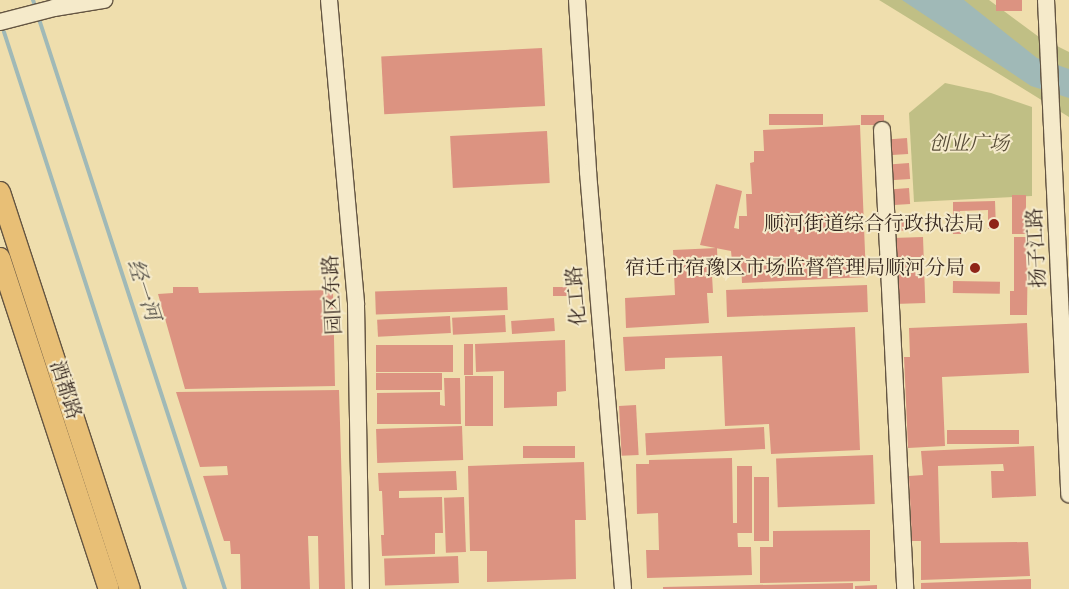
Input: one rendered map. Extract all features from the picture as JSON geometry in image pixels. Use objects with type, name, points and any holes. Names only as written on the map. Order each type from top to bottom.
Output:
[{"type":"main road","name":"酒都路","points":[[0,192],[130,589]]},
{"type":"main road","name":"酒都路","points":[[0,258],[109,589]]},
{"type":"street","points":[[5,21],[54,8],[104,0]]},
{"type":"street","name":"园区东路","points":[[329,0],[356,305],[361,589]]},
{"type":"street","name":"化工路","points":[[577,0],[588,172],[623,589]]},
{"type":"street","name":"扬子江路","points":[[1046,0],[1069,494]]},
{"type":"street","points":[[882,130],[905,589]]},
{"type":"green space","points":[[879,0],[989,0],[1039,37],[1069,52],[1069,117]]},
{"type":"green space","name":"创业广场","points":[[945,83],[991,93],[1032,107],[1032,196],[914,202],[909,113]]},
{"type":"water","points":[[902,0],[964,0],[1037,58],[1069,69],[1069,98],[1031,86]]},
{"type":"building","points":[[996,0],[1022,0],[1022,11],[996,11]]},
{"type":"building","points":[[542,48],[545,106],[384,114],[381,56]]},
{"type":"building","points":[[769,114],[823,114],[823,125],[769,125]]},
{"type":"building","points":[[861,115],[884,115],[884,125],[861,125]]},
{"type":"building","points":[[860,125],[866,277],[742,283],[741,261],[732,261],[731,251],[700,245],[716,184],[742,191],[734,228],[739,229],[739,216],[747,216],[746,194],[752,194],[750,163],[754,162],[754,151],[764,151],[763,130]]},
{"type":"building","points":[[547,131],[550,183],[453,188],[450,136]]},
{"type":"building","points":[[907,138],[908,154],[888,155],[887,139]]},
{"type":"building","points":[[909,163],[910,179],[890,180],[889,164]]},
{"type":"building","points":[[909,188],[910,204],[890,205],[889,189]]},
{"type":"building","points":[[1012,195],[1026,195],[1026,234],[1012,234]]},
{"type":"building","points":[[995,201],[996,229],[988,229],[988,210],[960,211],[961,234],[953,234],[953,202]]},
{"type":"building","points":[[911,214],[912,230],[893,231],[892,215]]},
{"type":"building","points":[[923,237],[925,303],[894,304],[892,238]]},
{"type":"building","points":[[1014,237],[1028,237],[1027,315],[1010,315],[1010,291],[1014,291]]},
{"type":"building","points":[[717,248],[718,274],[712,275],[713,293],[707,293],[709,323],[626,328],[625,298],[675,295],[673,250]]},
{"type":"building","points":[[953,281],[1000,282],[1000,294],[953,293]]},
{"type":"building","points":[[867,285],[868,312],[727,317],[726,290]]},
{"type":"building","points":[[173,287],[198,287],[199,293],[333,290],[335,386],[185,389],[158,294],[173,293]]},
{"type":"building","points":[[507,287],[508,310],[376,315],[375,292]]},
{"type":"building","points":[[553,287],[567,287],[567,296],[553,296]]},
{"type":"building","points":[[505,315],[506,332],[453,335],[452,318]]},
{"type":"building","points":[[450,316],[451,333],[378,337],[377,320]]},
{"type":"building","points":[[554,318],[555,331],[512,334],[511,321]]},
{"type":"building","points":[[1027,323],[1029,373],[942,377],[945,446],[908,448],[904,357],[910,357],[909,328]]},
{"type":"building","points":[[855,327],[860,450],[771,454],[769,424],[725,426],[722,356],[665,358],[665,369],[625,371],[623,337]]},
{"type":"building","points":[[565,340],[566,391],[557,392],[557,406],[504,408],[504,371],[476,372],[475,344]]},
{"type":"building","points":[[464,344],[473,344],[473,375],[464,375]]},
{"type":"building","points":[[376,345],[453,345],[453,372],[376,372]]},
{"type":"building","points":[[376,373],[442,373],[442,390],[376,390]]},
{"type":"building","points":[[465,376],[493,376],[493,426],[465,426]]},
{"type":"building","points":[[444,378],[460,378],[461,424],[377,424],[377,393],[440,392],[440,405],[445,406]]},
{"type":"building","points":[[339,390],[345,589],[319,589],[318,536],[308,536],[310,589],[241,589],[240,554],[231,554],[230,541],[224,541],[203,476],[228,475],[227,466],[200,467],[176,392]]},
{"type":"building","points":[[636,405],[639,455],[622,456],[619,406]]},
{"type":"building","points":[[462,426],[463,460],[377,463],[376,429]]},
{"type":"building","points":[[764,427],[765,449],[646,455],[645,433]]},
{"type":"building","points":[[947,430],[1019,430],[1019,444],[947,444]]},
{"type":"building","points":[[523,446],[575,446],[575,458],[523,458]]},
{"type":"building","points":[[1034,446],[1036,496],[992,498],[991,471],[1004,471],[1003,464],[938,466],[940,543],[1028,542],[1030,576],[921,580],[921,541],[912,541],[909,476],[923,475],[921,451]]},
{"type":"building","points":[[873,455],[875,504],[778,507],[776,458]]},
{"type":"building","points":[[732,458],[733,523],[737,523],[738,547],[751,547],[752,575],[647,578],[646,550],[659,550],[658,513],[637,514],[636,464],[649,464],[649,460]]},
{"type":"building","points":[[584,462],[586,520],[575,520],[576,579],[487,582],[487,551],[470,551],[468,466]]},
{"type":"building","points":[[737,466],[752,466],[752,533],[737,533]]},
{"type":"building","points":[[456,471],[457,490],[399,491],[399,498],[442,497],[443,533],[435,533],[435,554],[382,556],[381,535],[384,535],[382,491],[379,491],[378,473]]},
{"type":"building","points":[[754,477],[769,477],[769,541],[754,541]]},
{"type":"building","points":[[464,497],[466,552],[446,553],[444,498]]},
{"type":"building","points":[[870,530],[870,581],[760,583],[760,547],[773,547],[773,531]]},
{"type":"building","points":[[458,556],[459,583],[385,586],[384,559]]},
{"type":"building","points":[[1031,579],[1031,589],[921,589],[921,583]]},
{"type":"building","points":[[853,583],[853,589],[663,589],[663,587]]},
{"type":"building","points":[[877,585],[877,589],[855,589],[855,586]]},
{"type":"waterway","name":"经一河","points":[[33,0],[36,9]]},
{"type":"waterway","name":"经一河","points":[[38,16],[225,589]]},
{"type":"waterway","name":"经一河","points":[[4,32],[185,589]]},
{"type":"place","name":"顺河街道综合行政执法局","points":[[994,224]]},
{"type":"place","name":"宿迁市宿豫区市场监督管理局顺河分局","points":[[975,268]]}]
